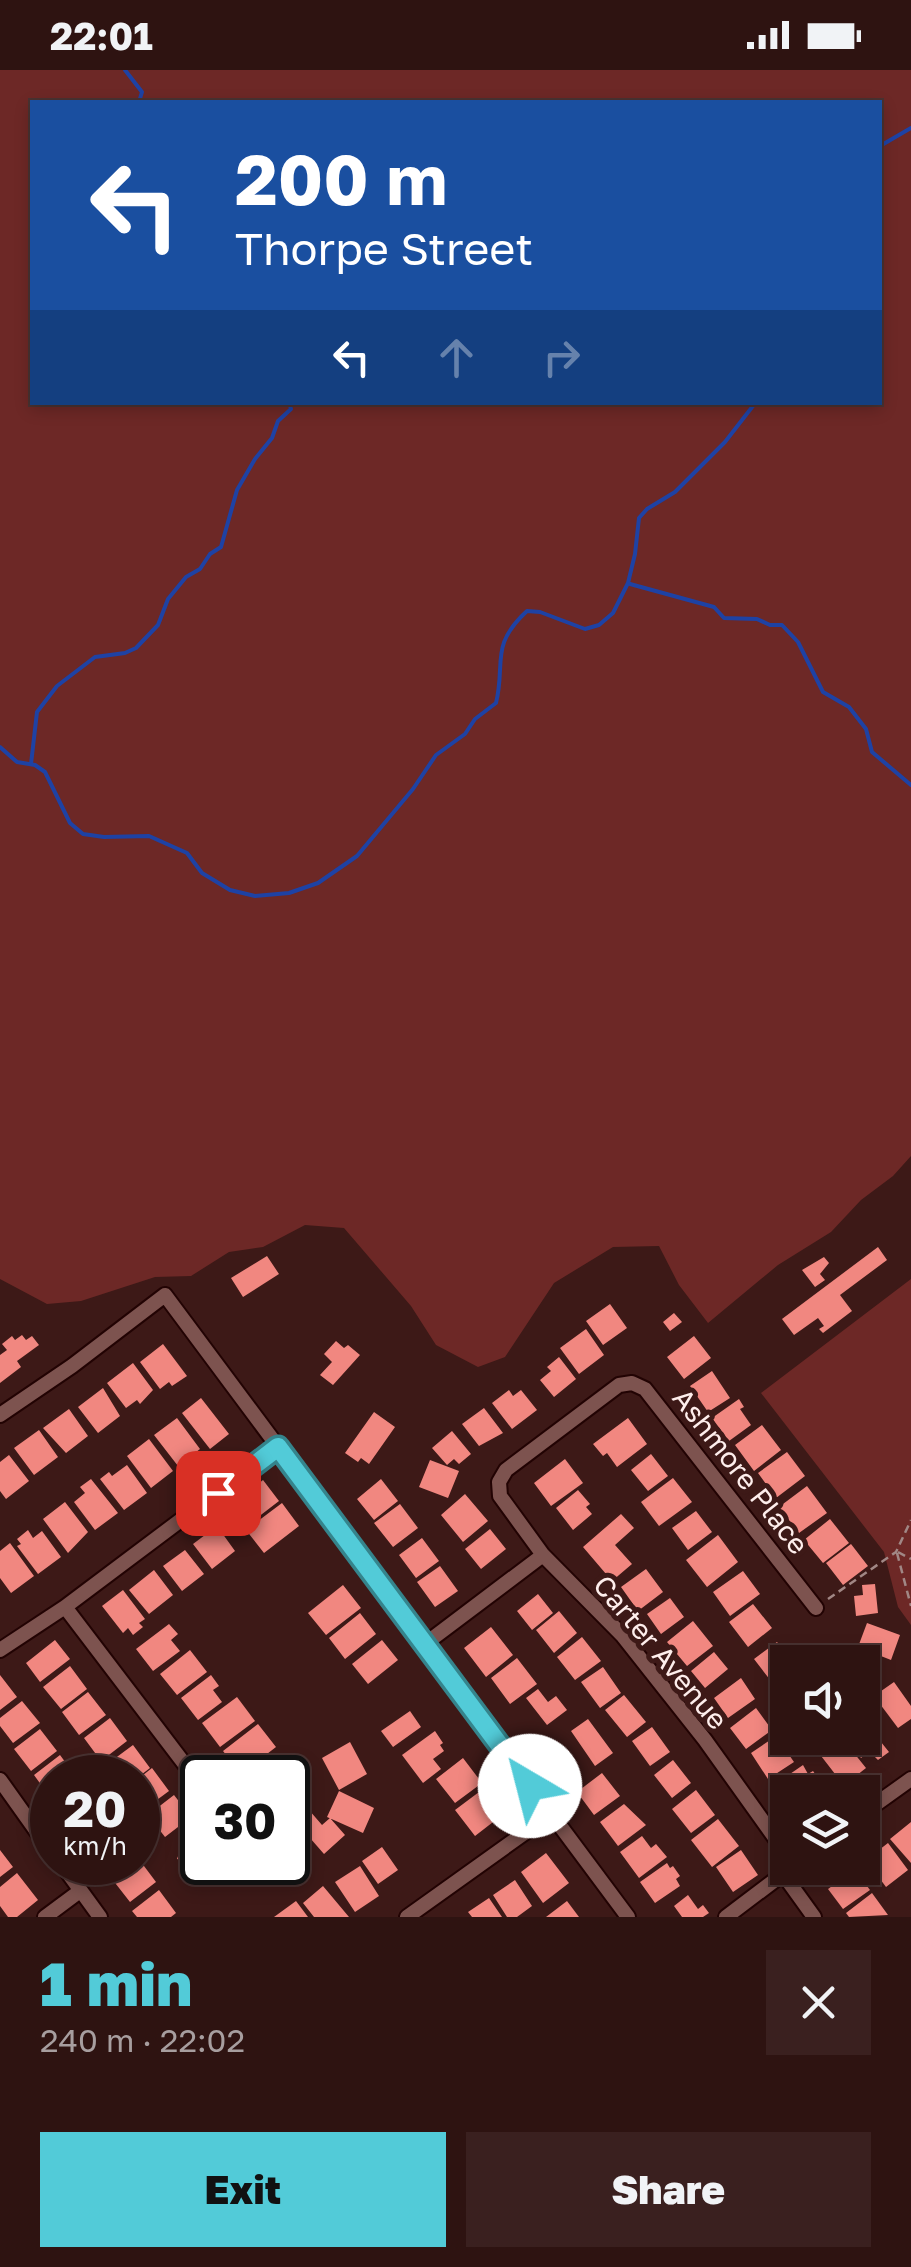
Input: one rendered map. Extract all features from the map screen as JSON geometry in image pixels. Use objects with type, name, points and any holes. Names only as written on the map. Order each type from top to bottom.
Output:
[{"type":"street","points":[[0,1415],[72,1366],[165,1294],[628,1917]]},
{"type":"street","name":"Ashmore Place","points":[[543,1556],[500,1496],[499,1482],[506,1470],[619,1384],[632,1383],[645,1389],[816,1608]]},
{"type":"street","points":[[0,1650],[65,1607],[278,1447]]},
{"type":"street","points":[[424,1644],[543,1556]]},
{"type":"street","name":"Carter Avenue","points":[[543,1556],[622,1635],[770,1831]]},
{"type":"street","points":[[65,1607],[180,1759]]},
{"type":"street","points":[[880,1801],[911,1779]]},
{"type":"street","points":[[0,1780],[30,1822]]},
{"type":"street","points":[[407,1917],[551,1814]]},
{"type":"street","points":[[726,1917],[770,1884]]},
{"type":"street","points":[[76,1885],[100,1917]]},
{"type":"street","points":[[795,1885],[814,1917]]},
{"type":"street","points":[[45,1917],[80,1891]]},
{"type":"path","points":[[816,1608],[896,1552],[911,1520]]},
{"type":"path","points":[[896,1552],[911,1558]]},
{"type":"path","points":[[896,1552],[911,1606]]},
{"type":"shaded area","points":[[0,70],[911,70],[911,1156],[831,1232],[778,1265],[708,1323],[679,1285],[659,1246],[613,1247],[554,1283],[505,1357],[478,1367],[436,1345],[411,1306],[344,1228],[305,1225],[263,1247],[229,1252],[191,1276],[155,1277],[81,1301],[47,1304],[0,1279]]},
{"type":"shaded area","points":[[911,1279],[911,1625],[898,1607],[884,1552],[761,1393]]},
{"type":"building","points":[[878,1247],[887,1260],[840,1295],[852,1311],[823,1333],[819,1329],[824,1326],[818,1318],[794,1335],[782,1319]]},
{"type":"building","points":[[267,1256],[279,1274],[243,1297],[231,1278]]},
{"type":"building","points":[[824,1257],[829,1263],[820,1274],[825,1280],[815,1287],[802,1270]]},
{"type":"building","points":[[610,1304],[627,1328],[603,1345],[586,1321]]},
{"type":"building","points":[[674,1313],[682,1322],[670,1331],[663,1322]]},
{"type":"building","points":[[586,1329],[604,1355],[579,1374],[560,1348]]},
{"type":"building","points":[[22,1335],[26,1340],[32,1336],[39,1345],[17,1361],[21,1367],[0,1383],[0,1355],[7,1350],[2,1344],[12,1336],[15,1340]]},
{"type":"building","points":[[694,1336],[711,1358],[684,1379],[667,1357]]},
{"type":"building","points":[[336,1341],[360,1355],[333,1385],[320,1375],[332,1362],[324,1354]]},
{"type":"building","points":[[163,1344],[187,1376],[160,1389],[140,1362]]},
{"type":"building","points":[[559,1357],[576,1379],[554,1397],[540,1380]]},
{"type":"building","points":[[133,1363],[153,1390],[140,1404],[137,1400],[126,1408],[107,1383]]},
{"type":"building","points":[[712,1371],[730,1398],[708,1412],[690,1386]]},
{"type":"building","points":[[103,1388],[120,1416],[98,1433],[78,1407]]},
{"type":"building","points":[[509,1390],[513,1396],[521,1390],[537,1410],[512,1429],[492,1403]]},
{"type":"building","points":[[201,1398],[229,1434],[210,1449],[182,1413]]},
{"type":"building","points":[[739,1399],[744,1407],[740,1409],[751,1425],[729,1441],[712,1418]]},
{"type":"building","points":[[484,1408],[503,1433],[479,1446],[462,1424]]},
{"type":"building","points":[[69,1409],[88,1436],[66,1453],[43,1428]]},
{"type":"building","points":[[374,1412],[395,1427],[369,1464],[361,1458],[358,1462],[345,1453]]},
{"type":"building","points":[[177,1418],[200,1449],[178,1466],[154,1435]]},
{"type":"building","points":[[628,1418],[647,1444],[617,1467],[607,1453],[603,1456],[593,1444]]},
{"type":"building","points":[[762,1425],[781,1450],[754,1471],[735,1445]]},
{"type":"building","points":[[39,1430],[58,1457],[34,1475],[14,1448]]},
{"type":"building","points":[[452,1431],[471,1454],[459,1464],[454,1459],[447,1465],[432,1448]]},
{"type":"building","points":[[149,1439],[173,1471],[151,1488],[127,1456]]},
{"type":"building","points":[[787,1452],[805,1476],[776,1498],[758,1473]]},
{"type":"building","points":[[651,1454],[668,1476],[648,1491],[631,1470]]},
{"type":"building","points":[[9,1455],[29,1481],[6,1499],[0,1491],[0,1462]]},
{"type":"building","points":[[565,1459],[583,1483],[551,1506],[534,1483]]},
{"type":"building","points":[[430,1460],[459,1471],[448,1498],[419,1487]]},
{"type":"building","points":[[127,1465],[147,1493],[124,1510],[100,1479]]},
{"type":"building","points":[[673,1478],[692,1502],[659,1526],[641,1502]]},
{"type":"building","points":[[91,1479],[118,1513],[95,1530],[74,1502],[85,1493],[80,1487]]},
{"type":"building","points":[[381,1479],[398,1501],[374,1520],[357,1499]]},
{"type":"building","points":[[263,1480],[279,1501],[244,1528],[228,1508]]},
{"type":"building","points":[[807,1486],[827,1513],[799,1533],[779,1507]]},
{"type":"building","points":[[578,1490],[590,1504],[586,1507],[592,1514],[573,1530],[556,1508]]},
{"type":"building","points":[[465,1494],[488,1521],[463,1542],[441,1515]]},
{"type":"building","points":[[65,1502],[88,1532],[68,1553],[43,1519]]},
{"type":"building","points":[[282,1503],[299,1526],[264,1553],[246,1530]]},
{"type":"building","points":[[400,1504],[418,1528],[393,1547],[374,1523]]},
{"type":"building","points":[[696,1511],[712,1532],[688,1550],[672,1528]]},
{"type":"building","points":[[621,1514],[634,1528],[615,1545],[632,1564],[612,1581],[583,1547]]},
{"type":"building","points":[[830,1519],[849,1543],[823,1563],[804,1540]]},
{"type":"building","points":[[217,1526],[235,1551],[212,1569],[193,1544]]},
{"type":"building","points":[[490,1529],[506,1549],[481,1569],[465,1549]]},
{"type":"building","points":[[28,1530],[33,1538],[42,1531],[61,1557],[38,1574],[17,1546],[21,1544],[17,1539]]},
{"type":"building","points":[[718,1535],[738,1562],[707,1587],[686,1560]]},
{"type":"building","points":[[422,1538],[439,1561],[416,1578],[399,1555]]},
{"type":"building","points":[[10,1543],[34,1576],[11,1593],[0,1578],[0,1551]]},
{"type":"building","points":[[851,1544],[868,1566],[843,1585],[826,1563]]},
{"type":"building","points":[[185,1550],[204,1574],[182,1591],[163,1566]]},
{"type":"building","points":[[440,1566],[458,1591],[435,1607],[417,1582]]},
{"type":"building","points":[[646,1569],[663,1592],[638,1611],[621,1587]]},
{"type":"building","points":[[154,1570],[173,1595],[149,1614],[129,1590]]},
{"type":"building","points":[[743,1571],[760,1594],[730,1616],[713,1592]]},
{"type":"building","points":[[875,1584],[878,1613],[856,1616],[854,1596],[863,1595],[862,1585]]},
{"type":"building","points":[[343,1585],[361,1608],[326,1635],[308,1613]]},
{"type":"building","points":[[123,1590],[145,1619],[139,1623],[143,1627],[133,1635],[128,1628],[123,1633],[102,1606]]},
{"type":"building","points":[[538,1594],[553,1613],[532,1630],[517,1611]]},
{"type":"building","points":[[670,1598],[684,1617],[661,1634],[647,1614]]},
{"type":"building","points":[[753,1604],[772,1628],[748,1647],[729,1622]]},
{"type":"building","points":[[559,1611],[577,1633],[554,1653],[536,1630]]},
{"type":"building","points":[[360,1613],[376,1634],[345,1659],[329,1638]]},
{"type":"building","points":[[693,1621],[713,1646],[687,1666],[667,1642]]},
{"type":"building","points":[[867,1623],[900,1635],[891,1660],[880,1656],[880,1645],[859,1645]]},
{"type":"building","points":[[169,1624],[178,1634],[171,1640],[180,1651],[153,1671],[136,1649]]},
{"type":"building","points":[[491,1627],[513,1655],[486,1677],[464,1648]]},
{"type":"building","points":[[582,1637],[601,1661],[575,1680],[557,1657]]},
{"type":"building","points":[[55,1640],[70,1659],[40,1682],[26,1663]]},
{"type":"building","points":[[382,1640],[398,1660],[368,1684],[352,1664]]},
{"type":"building","points":[[770,1647],[770,1680],[754,1659]]},
{"type":"building","points":[[190,1650],[207,1672],[177,1695],[160,1674]]},
{"type":"building","points":[[714,1652],[728,1669],[705,1688],[691,1671]]},
{"type":"building","points":[[517,1658],[537,1684],[510,1704],[491,1678]]},
{"type":"building","points":[[70,1666],[87,1689],[61,1709],[43,1687]]},
{"type":"building","points":[[603,1667],[621,1693],[600,1708],[581,1682]]},
{"type":"building","points":[[0,1675],[17,1697],[0,1710]]},
{"type":"building","points":[[211,1675],[219,1686],[213,1690],[222,1702],[198,1720],[181,1698]]},
{"type":"building","points":[[741,1678],[755,1699],[728,1718],[714,1698]]},
{"type":"building","points":[[894,1682],[911,1706],[911,1719],[898,1728],[880,1704],[880,1692]]},
{"type":"building","points":[[538,1689],[548,1702],[556,1696],[567,1710],[547,1725],[526,1698]]},
{"type":"building","points":[[88,1692],[106,1715],[79,1735],[62,1712]]},
{"type":"building","points":[[624,1695],[646,1722],[627,1737],[605,1710]]},
{"type":"building","points":[[237,1697],[255,1721],[220,1747],[202,1723]]},
{"type":"building","points":[[22,1701],[40,1723],[13,1743],[0,1726],[0,1718]]},
{"type":"building","points":[[756,1708],[770,1731],[746,1749],[730,1728]]},
{"type":"building","points":[[410,1711],[421,1727],[393,1747],[381,1731]]},
{"type":"building","points":[[110,1718],[127,1741],[109,1755],[97,1755],[84,1738]]},
{"type":"building","points":[[588,1719],[613,1753],[595,1766],[571,1731]]},
{"type":"building","points":[[258,1724],[276,1747],[266,1755],[226,1755],[223,1751]]},
{"type":"building","points":[[652,1727],[670,1752],[650,1766],[632,1741]]},
{"type":"building","points":[[40,1729],[57,1751],[52,1755],[30,1755],[30,1770],[14,1749]]},
{"type":"building","points":[[435,1731],[444,1751],[433,1759],[441,1769],[423,1783],[402,1755]]},
{"type":"building","points":[[770,1740],[770,1755],[789,1755],[794,1762],[768,1779],[751,1753]]},
{"type":"building","points":[[880,1741],[889,1752],[878,1760],[873,1755],[880,1755]]},
{"type":"building","points":[[350,1742],[367,1774],[339,1790],[322,1758]]},
{"type":"building","points":[[133,1745],[140,1755],[120,1755]]},
{"type":"building","points":[[820,1755],[856,1755],[866,1768],[857,1775],[836,1775]]},
{"type":"building","points":[[463,1758],[482,1783],[455,1803],[436,1779]]},
{"type":"building","points":[[673,1760],[691,1783],[672,1798],[654,1775]]},
{"type":"building","points":[[803,1765],[808,1774],[813,1771],[816,1775],[788,1775]]},
{"type":"building","points":[[602,1773],[620,1796],[594,1815],[577,1792]]},
{"type":"building","points":[[160,1779],[169,1791],[160,1798]]},
{"type":"building","points":[[487,1786],[506,1812],[475,1836],[455,1810]]},
{"type":"building","points":[[696,1790],[715,1815],[691,1833],[672,1809]]},
{"type":"building","points":[[339,1791],[374,1808],[363,1833],[327,1817]]},
{"type":"building","points":[[174,1795],[180,1803],[180,1825],[165,1837],[160,1831],[160,1806]]},
{"type":"building","points":[[624,1804],[646,1825],[618,1846],[600,1822]]},
{"type":"building","points":[[310,1811],[322,1825],[330,1818],[345,1835],[324,1854],[310,1838]]},
{"type":"building","points":[[718,1819],[739,1846],[712,1867],[691,1840]]},
{"type":"building","points":[[911,1822],[911,1863],[890,1839]]},
{"type":"building","points":[[642,1836],[651,1848],[656,1844],[667,1857],[639,1878],[620,1852]]},
{"type":"building","points":[[888,1843],[908,1870],[886,1887],[880,1879],[880,1849]]},
{"type":"building","points":[[382,1847],[398,1870],[378,1884],[362,1861]]},
{"type":"building","points":[[0,1850],[13,1867],[0,1877]]},
{"type":"building","points":[[741,1850],[758,1875],[733,1892],[716,1867]]},
{"type":"building","points":[[546,1853],[569,1883],[543,1903],[521,1872]]},
{"type":"building","points":[[667,1863],[680,1876],[676,1879],[680,1886],[655,1903],[640,1882]]},
{"type":"building","points":[[360,1866],[379,1896],[355,1912],[335,1882]]},
{"type":"building","points":[[17,1873],[38,1900],[17,1917],[8,1917],[0,1906],[0,1887]]},
{"type":"building","points":[[515,1880],[532,1906],[517,1917],[507,1917],[493,1895]]},
{"type":"building","points":[[117,1885],[152,1885],[130,1902]]},
{"type":"building","points":[[834,1885],[866,1885],[870,1890],[843,1909],[828,1889]]},
{"type":"building","points":[[323,1886],[349,1917],[314,1917],[303,1903]]},
{"type":"building","points":[[159,1890],[176,1913],[171,1917],[137,1917],[132,1911]]},
{"type":"building","points":[[872,1893],[888,1915],[849,1917],[846,1913]]},
{"type":"building","points":[[688,1895],[698,1909],[703,1905],[709,1913],[703,1917],[682,1917],[674,1906]]},
{"type":"building","points":[[489,1898],[502,1917],[472,1917],[468,1912]]},
{"type":"building","points":[[296,1901],[308,1917],[274,1917]]},
{"type":"building","points":[[567,1901],[579,1917],[546,1917]]},
{"type":"waterway","points":[[125,70],[142,92],[140,100]]},
{"type":"waterway","points":[[882,145],[911,128]]},
{"type":"waterway","points":[[31,764],[37,712],[57,686],[95,657],[136,648],[158,625],[168,599],[186,577],[200,569],[210,554],[221,547],[237,490],[272,438],[278,421],[291,409],[290,405]]},
{"type":"waterway","points":[[0,747],[17,762],[35,765],[45,772],[70,823],[83,834],[149,836],[187,853],[202,873],[230,890],[255,896],[289,893],[318,883],[357,856],[436,755],[465,734],[475,719],[496,703],[503,645],[527,611],[585,629],[599,625],[613,613],[628,583],[639,518],[675,492],[725,442],[754,405]]},
{"type":"waterway","points":[[630,584],[714,607],[724,618],[782,625],[798,642],[823,692],[849,707],[866,729],[872,752],[911,785]]},
{"type":"route","points":[[218,1493],[278,1447],[530,1786]]}]
